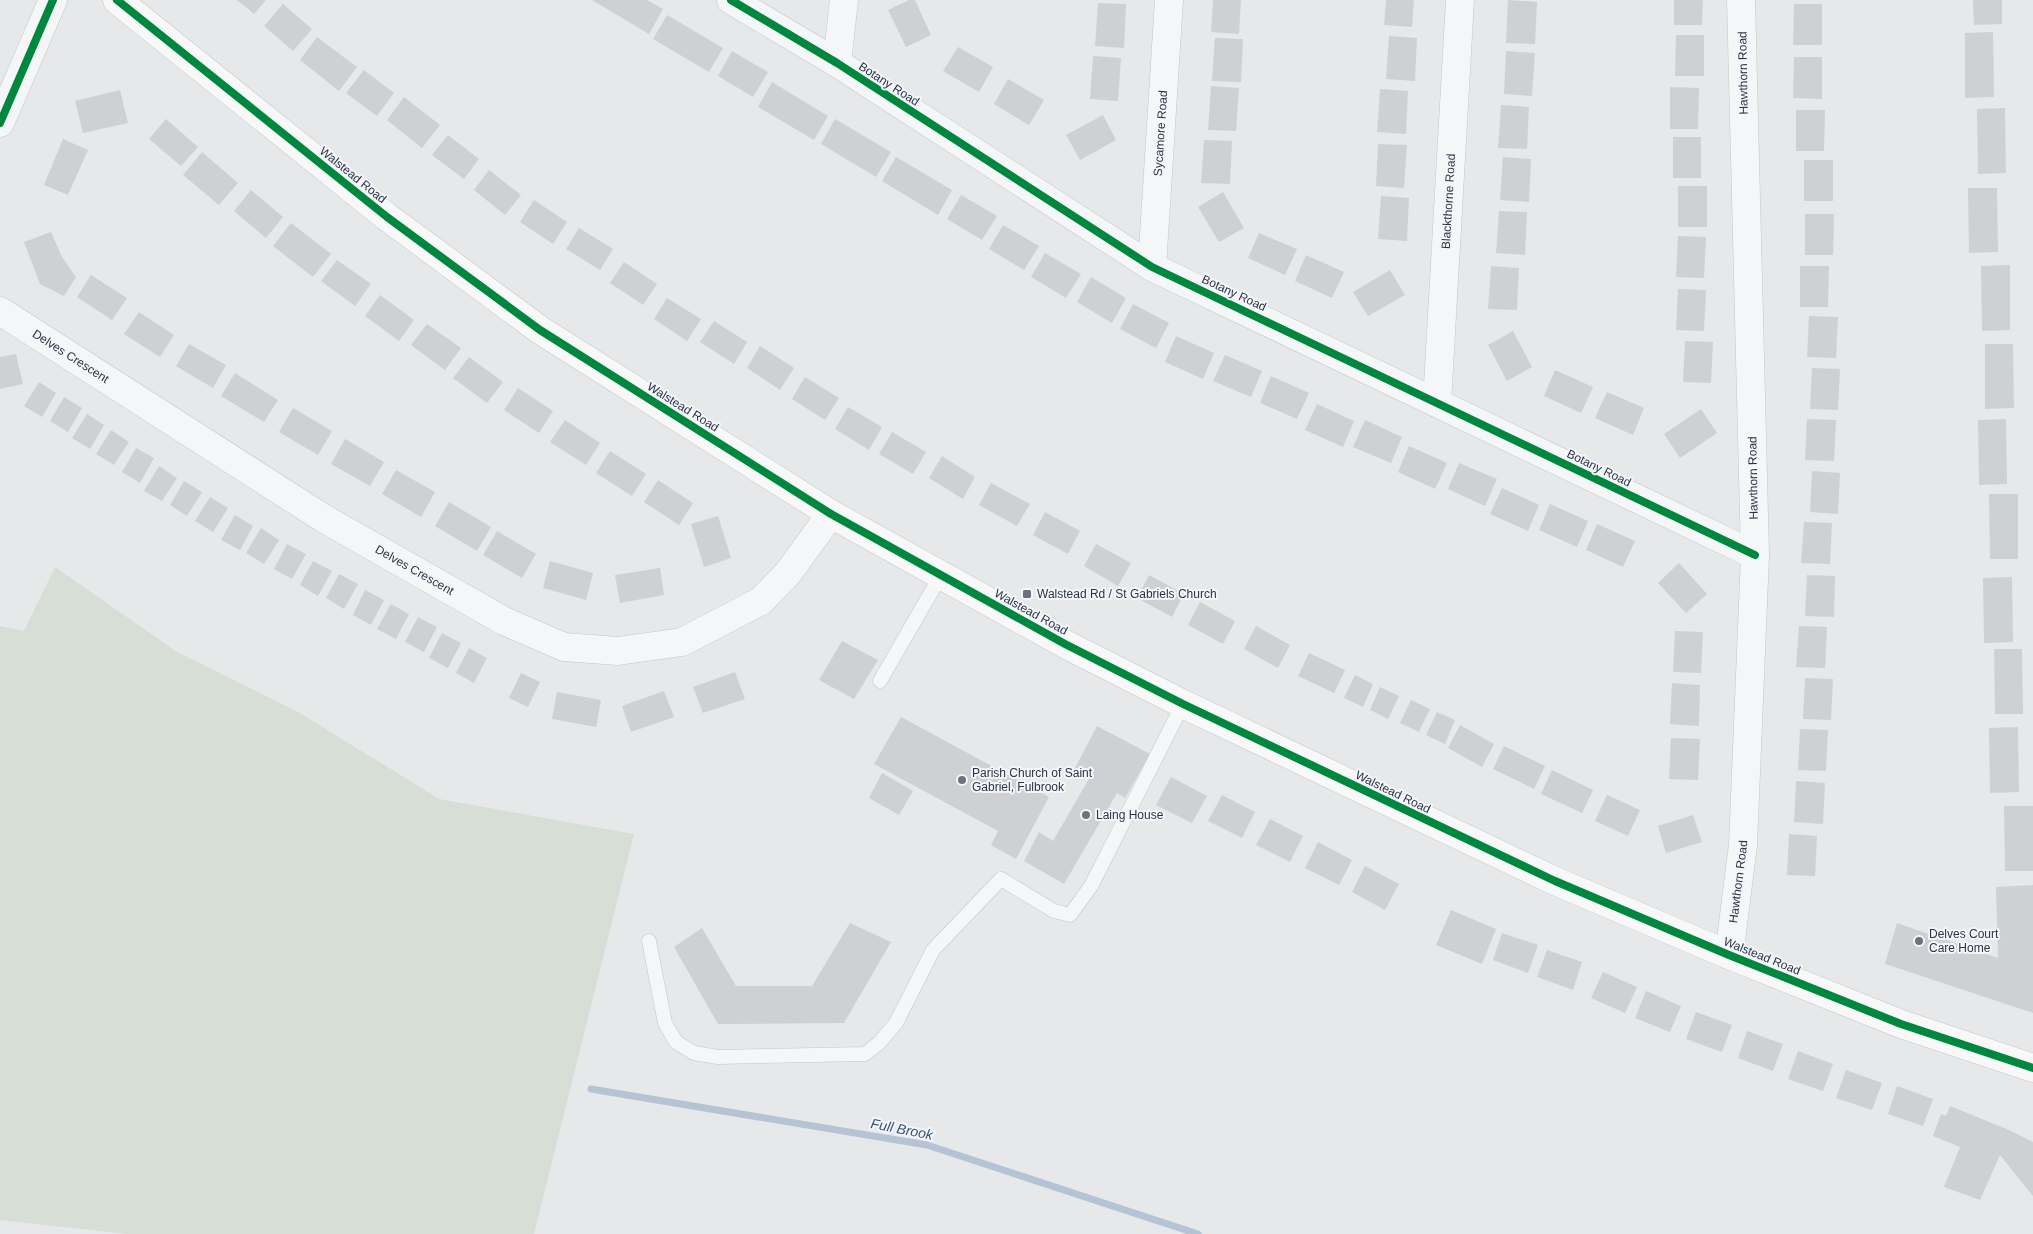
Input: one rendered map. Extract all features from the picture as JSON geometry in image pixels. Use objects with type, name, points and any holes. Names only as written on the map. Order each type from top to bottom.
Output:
[{"type":"street","points":[[0,122],[53,0]]},
{"type":"street","name":"Walstead Road","points":[[117,0],[388,217],[540,330],[831,514],[1065,644],[1183,704],[1554,882],[1901,1024],[2033,1068]]},
{"type":"street","name":"Botany Road","points":[[731,0],[837,64],[1152,267],[1755,555]]},
{"type":"street","points":[[837,64],[844,0]]},
{"type":"street","name":"Sycamore Road","points":[[1152,267],[1169,0]]},
{"type":"street","name":"Blackthorne Road","points":[[1437,403],[1460,0]]},
{"type":"street","name":"Hawthorn Road","points":[[1729,955],[1743,845],[1755,555],[1741,0]]},
{"type":"street","name":"Delves Crescent","points":[[0,310],[323,518],[504,621],[564,647],[618,650],[682,642],[761,601],[788,574],[831,514]]},
{"type":"lane","points":[[880,681],[941,575]]},
{"type":"lane","points":[[649,941],[665,1023],[676,1042],[694,1053],[718,1058],[865,1054],[880,1043],[896,1023],[933,950],[1001,879],[1054,911],[1070,916],[1091,886],[1183,704]]},
{"type":"shaded area","points":[[55,567],[177,652],[300,713],[439,799],[634,834],[534,1234],[128,1234],[0,1220],[0,626],[24,631]]},
{"type":"building","points":[[237,0],[266,0],[254,14]]},
{"type":"building","points":[[592,0],[647,0],[663,9],[649,34]]},
{"type":"building","points":[[909,0],[915,0],[931,35],[906,47],[888,10]]},
{"type":"building","points":[[1213,0],[1241,0],[1239,34],[1211,32]]},
{"type":"building","points":[[1386,0],[1414,0],[1412,27],[1384,25]]},
{"type":"building","points":[[1508,0],[1537,2],[1535,44],[1506,43]]},
{"type":"building","points":[[1674,0],[1703,0],[1702,25],[1674,25]]},
{"type":"building","points":[[1973,0],[2002,0],[2002,24],[1974,25]]},
{"type":"building","points":[[1098,3],[1126,4],[1124,48],[1095,46]]},
{"type":"building","points":[[283,4],[312,29],[293,51],[264,26]]},
{"type":"building","points":[[1794,4],[1822,4],[1822,45],[1793,45]]},
{"type":"building","points":[[667,15],[723,48],[709,72],[653,39]]},
{"type":"building","points":[[1993,32],[1994,97],[1965,98],[1965,33]]},
{"type":"building","points":[[1676,35],[1704,35],[1704,76],[1675,76]]},
{"type":"building","points":[[1389,36],[1417,38],[1415,81],[1386,79]]},
{"type":"building","points":[[317,37],[357,67],[339,91],[300,60]]},
{"type":"building","points":[[1215,38],[1243,39],[1241,82],[1212,81]]},
{"type":"building","points":[[958,47],[993,67],[979,92],[943,71]]},
{"type":"building","points":[[732,51],[768,72],[753,97],[718,76]]},
{"type":"building","points":[[1506,51],[1535,53],[1532,96],[1504,94]]},
{"type":"building","points":[[1093,56],[1121,58],[1118,101],[1090,99]]},
{"type":"building","points":[[1794,57],[1822,57],[1822,99],[1793,98]]},
{"type":"building","points":[[364,70],[394,93],[377,116],[346,93]]},
{"type":"building","points":[[1008,79],[1044,100],[1029,125],[994,104]]},
{"type":"building","points":[[772,82],[828,116],[814,140],[758,107]]},
{"type":"building","points":[[1211,86],[1239,88],[1236,131],[1208,130]]},
{"type":"building","points":[[1670,87],[1699,88],[1698,129],[1670,129]]},
{"type":"building","points":[[1380,89],[1408,91],[1406,134],[1377,132]]},
{"type":"building","points":[[120,90],[128,123],[83,133],[75,101]]},
{"type":"building","points":[[404,97],[440,125],[422,148],[387,120]]},
{"type":"building","points":[[1501,105],[1529,107],[1527,149],[1498,148]]},
{"type":"building","points":[[2005,108],[2006,173],[1978,174],[1977,109]]},
{"type":"building","points":[[1796,110],[1825,110],[1824,151],[1796,151]]},
{"type":"building","points":[[1103,115],[1116,140],[1080,160],[1066,135]]},
{"type":"building","points":[[166,119],[198,147],[181,166],[149,139]]},
{"type":"building","points":[[835,119],[891,152],[876,177],[821,144]]},
{"type":"building","points":[[448,135],[479,159],[464,179],[432,155]]},
{"type":"building","points":[[1673,137],[1701,137],[1701,178],[1673,178]]},
{"type":"building","points":[[63,139],[88,150],[68,195],[44,185]]},
{"type":"building","points":[[1204,140],[1232,141],[1230,184],[1201,183]]},
{"type":"building","points":[[1378,144],[1407,145],[1404,188],[1376,186]]},
{"type":"building","points":[[202,152],[238,183],[219,205],[183,175]]},
{"type":"building","points":[[896,157],[952,190],[938,215],[882,181]]},
{"type":"building","points":[[1503,157],[1531,159],[1529,202],[1500,200]]},
{"type":"building","points":[[1804,160],[1833,160],[1833,201],[1804,201]]},
{"type":"building","points":[[489,170],[521,195],[505,215],[474,190]]},
{"type":"building","points":[[1678,186],[1707,186],[1707,227],[1678,227]]},
{"type":"building","points":[[1968,188],[1997,188],[1998,252],[1969,253]]},
{"type":"building","points":[[251,190],[283,217],[266,238],[234,211]]},
{"type":"building","points":[[1223,192],[1244,228],[1219,242],[1198,207]]},
{"type":"building","points":[[961,195],[997,216],[982,240],[947,219]]},
{"type":"building","points":[[1381,196],[1409,198],[1407,241],[1378,239]]},
{"type":"building","points":[[534,200],[567,222],[553,244],[520,222]]},
{"type":"building","points":[[1499,211],[1527,212],[1525,255],[1496,253]]},
{"type":"building","points":[[1805,214],[1834,214],[1833,255],[1805,255]]},
{"type":"building","points":[[291,223],[331,254],[313,277],[273,246]]},
{"type":"building","points":[[1003,225],[1039,246],[1024,270],[989,249]]},
{"type":"building","points":[[579,228],[613,249],[600,270],[566,249]]},
{"type":"building","points":[[51,232],[62,257],[76,277],[64,296],[40,284],[24,242]]},
{"type":"building","points":[[1259,233],[1297,249],[1285,275],[1248,258]]},
{"type":"building","points":[[1678,236],[1706,237],[1704,278],[1676,277]]},
{"type":"building","points":[[1045,253],[1081,274],[1066,298],[1031,277]]},
{"type":"building","points":[[1306,255],[1344,272],[1332,298],[1295,281]]},
{"type":"building","points":[[337,260],[371,284],[355,306],[321,281]]},
{"type":"building","points":[[624,262],[657,284],[643,305],[610,283]]},
{"type":"building","points":[[2010,265],[2010,330],[1982,331],[1981,266]]},
{"type":"building","points":[[1491,266],[1519,268],[1517,310],[1488,309]]},
{"type":"building","points":[[1800,266],[1829,266],[1828,307],[1800,307]]},
{"type":"building","points":[[1390,270],[1405,295],[1368,316],[1353,292]]},
{"type":"building","points":[[91,275],[127,298],[112,320],[77,297]]},
{"type":"building","points":[[1091,277],[1126,298],[1112,323],[1077,302]]},
{"type":"building","points":[[1678,289],[1706,290],[1704,331],[1676,330]]},
{"type":"building","points":[[380,295],[414,320],[399,341],[365,316]]},
{"type":"building","points":[[667,298],[701,319],[687,341],[654,319]]},
{"type":"building","points":[[1133,304],[1169,323],[1156,348],[1120,329]]},
{"type":"building","points":[[139,312],[174,335],[160,357],[124,334]]},
{"type":"building","points":[[1809,316],[1838,317],[1836,358],[1807,357]]},
{"type":"building","points":[[714,321],[747,342],[734,364],[700,342]]},
{"type":"building","points":[[427,324],[461,348],[445,370],[411,345]]},
{"type":"building","points":[[1513,331],[1532,367],[1507,381],[1488,345]]},
{"type":"building","points":[[1176,336],[1214,353],[1203,379],[1165,362]]},
{"type":"building","points":[[1685,341],[1713,342],[1711,383],[1683,382]]},
{"type":"building","points":[[189,344],[226,365],[213,388],[176,366]]},
{"type":"building","points":[[1985,344],[2013,344],[2014,408],[1985,409]]},
{"type":"building","points":[[760,346],[794,368],[780,390],[747,368]]},
{"type":"building","points":[[16,354],[23,384],[0,389],[0,357]]},
{"type":"building","points":[[1225,355],[1262,371],[1251,397],[1213,381]]},
{"type":"building","points":[[469,357],[503,382],[487,403],[453,378]]},
{"type":"building","points":[[1812,368],[1840,369],[1838,410],[1810,409]]},
{"type":"building","points":[[1555,370],[1593,387],[1581,413],[1544,396]]},
{"type":"building","points":[[235,373],[278,400],[264,422],[221,396]]},
{"type":"building","points":[[1271,376],[1309,393],[1297,419],[1260,403]]},
{"type":"building","points":[[805,377],[839,398],[825,420],[792,399]]},
{"type":"building","points":[[39,382],[56,393],[42,417],[24,406]]},
{"type":"building","points":[[518,388],[553,411],[539,433],[504,410]]},
{"type":"building","points":[[1607,392],[1644,408],[1633,435],[1595,418]]},
{"type":"building","points":[[64,397],[82,408],[68,432],[50,421]]},
{"type":"building","points":[[1317,404],[1354,421],[1343,447],[1305,430]]},
{"type":"building","points":[[848,407],[882,427],[869,450],[835,429]]},
{"type":"building","points":[[293,408],[332,431],[318,455],[279,432]]},
{"type":"building","points":[[1701,409],[1717,433],[1680,458],[1664,434]]},
{"type":"building","points":[[87,414],[104,425],[90,449],[72,438]]},
{"type":"building","points":[[1807,419],[1836,420],[1834,461],[1805,460]]},
{"type":"building","points":[[2006,419],[2007,484],[1979,485],[1978,420]]},
{"type":"building","points":[[565,420],[600,443],[586,465],[550,442]]},
{"type":"building","points":[[1365,420],[1402,437],[1391,463],[1353,447]]},
{"type":"building","points":[[111,430],[129,442],[114,465],[96,454]]},
{"type":"building","points":[[892,432],[926,452],[913,474],[879,454]]},
{"type":"building","points":[[345,439],[384,462],[370,486],[331,464]]},
{"type":"building","points":[[1409,446],[1447,463],[1435,489],[1398,472]]},
{"type":"building","points":[[136,448],[154,458],[140,483],[122,472]]},
{"type":"building","points":[[610,451],[646,474],[632,496],[596,473]]},
{"type":"building","points":[[942,456],[975,477],[963,499],[929,478]]},
{"type":"building","points":[[1459,463],[1497,479],[1485,506],[1448,489]]},
{"type":"building","points":[[159,466],[177,478],[162,501],[144,491]]},
{"type":"building","points":[[396,470],[435,492],[421,517],[382,494]]},
{"type":"building","points":[[1812,471],[1840,473],[1838,514],[1810,512]]},
{"type":"building","points":[[658,480],[693,503],[679,525],[644,502]]},
{"type":"building","points":[[184,481],[202,492],[187,516],[170,505]]},
{"type":"building","points":[[991,483],[1030,504],[1017,526],[979,505]]},
{"type":"building","points":[[1502,488],[1539,505],[1528,531],[1490,514]]},
{"type":"building","points":[[1989,494],[2018,494],[2018,559],[1990,559]]},
{"type":"building","points":[[210,497],[228,508],[213,532],[195,521]]},
{"type":"building","points":[[449,502],[491,527],[477,551],[435,526]]},
{"type":"building","points":[[1550,504],[1588,521],[1577,547],[1539,530]]},
{"type":"building","points":[[1045,512],[1080,531],[1068,554],[1033,535]]},
{"type":"building","points":[[235,515],[253,526],[240,550],[221,540]]},
{"type":"building","points":[[718,516],[731,558],[704,567],[691,524]]},
{"type":"building","points":[[1804,522],[1832,523],[1830,564],[1801,563]]},
{"type":"building","points":[[1597,524],[1635,541],[1623,567],[1586,550]]},
{"type":"building","points":[[261,528],[279,540],[264,564],[246,553]]},
{"type":"building","points":[[497,531],[536,554],[522,578],[483,555]]},
{"type":"building","points":[[287,544],[306,554],[292,579],[274,569]]},
{"type":"building","points":[[1096,544],[1131,563],[1118,586],[1084,566]]},
{"type":"building","points":[[313,561],[332,571],[318,596],[300,585]]},
{"type":"building","points":[[550,561],[593,573],[586,600],[543,588]]},
{"type":"building","points":[[1679,563],[1707,594],[1686,613],[1658,583]]},
{"type":"building","points":[[660,568],[664,595],[620,603],[615,575]]},
{"type":"building","points":[[339,574],[358,584],[344,609],[326,598]]},
{"type":"building","points":[[1149,575],[1184,594],[1172,617],[1137,598]]},
{"type":"building","points":[[1807,575],[1835,576],[1834,617],[1805,616]]},
{"type":"building","points":[[2012,577],[2013,642],[1984,643],[1983,578]]},
{"type":"building","points":[[365,590],[384,600],[371,625],[353,615]]},
{"type":"building","points":[[1200,602],[1235,621],[1223,644],[1188,625]]},
{"type":"building","points":[[391,604],[409,614],[396,639],[377,629]]},
{"type":"building","points":[[418,617],[437,627],[424,652],[405,642]]},
{"type":"building","points":[[1256,626],[1290,645],[1278,668],[1244,649]]},
{"type":"building","points":[[1799,626],[1827,627],[1825,668],[1796,667]]},
{"type":"building","points":[[1675,631],[1703,632],[1701,673],[1673,672]]},
{"type":"building","points":[[442,633],[461,643],[448,668],[429,658]]},
{"type":"building","points":[[842,641],[878,660],[854,699],[819,680]]},
{"type":"building","points":[[469,648],[487,658],[474,683],[456,673]]},
{"type":"building","points":[[1994,649],[2022,649],[2023,714],[1995,714]]},
{"type":"building","points":[[1309,653],[1345,670],[1334,693],[1298,676]]},
{"type":"building","points":[[735,672],[745,699],[703,713],[693,687]]},
{"type":"building","points":[[521,673],[540,682],[528,707],[509,698]]},
{"type":"building","points":[[1355,675],[1373,684],[1363,707],[1344,698]]},
{"type":"building","points":[[1805,678],[1833,679],[1831,720],[1803,719]]},
{"type":"building","points":[[1672,683],[1700,685],[1699,726],[1670,724]]},
{"type":"building","points":[[1380,687],[1399,696],[1388,719],[1370,710]]},
{"type":"building","points":[[664,691],[674,717],[631,732],[622,706]]},
{"type":"building","points":[[557,692],[601,700],[596,727],[552,719]]},
{"type":"building","points":[[1411,700],[1430,709],[1419,732],[1400,723]]},
{"type":"building","points":[[1437,712],[1455,720],[1445,744],[1426,735]]},
{"type":"building","name":"Parish Church of Saint Gabriel, Fulbrook","points":[[901,717],[1049,797],[1016,859],[991,845],[998,831],[874,764]]},
{"type":"building","points":[[1460,725],[1494,744],[1482,767],[1448,748]]},
{"type":"building","name":"Laing House","points":[[1097,726],[1150,754],[1125,798],[1117,793],[1064,884],[1024,861],[1039,832],[1053,841],[1090,777],[1075,768]]},
{"type":"building","points":[[2018,727],[2019,792],[1990,793],[1989,728]]},
{"type":"building","points":[[1800,729],[1828,730],[1826,771],[1798,770]]},
{"type":"building","points":[[1671,738],[1700,739],[1698,780],[1669,779]]},
{"type":"building","points":[[1504,746],[1545,766],[1534,789],[1493,769]]},
{"type":"building","points":[[1552,770],[1593,790],[1582,813],[1541,794]]},
{"type":"building","points":[[882,773],[913,791],[899,815],[869,798]]},
{"type":"building","points":[[1171,777],[1207,796],[1192,823],[1156,805]]},
{"type":"building","points":[[1796,781],[1825,783],[1823,824],[1794,822]]},
{"type":"building","points":[[1222,795],[1255,812],[1242,838],[1208,821]]},
{"type":"building","points":[[1607,795],[1640,810],[1628,836],[1595,821]]},
{"type":"building","points":[[2004,806],[2033,806],[2033,871],[2005,871]]},
{"type":"building","points":[[1693,815],[1702,842],[1666,853],[1658,826]]},
{"type":"building","points":[[1270,819],[1303,836],[1290,862],[1256,845]]},
{"type":"building","points":[[1789,834],[1817,836],[1815,876],[1787,875]]},
{"type":"building","points":[[1318,842],[1352,860],[1339,885],[1305,868]]},
{"type":"building","points":[[1365,866],[1399,884],[1385,910],[1352,892]]},
{"type":"building","name":"Delves Court Care Home","points":[[2033,885],[2033,1013],[1885,964],[1897,923],[1998,958],[1996,887]]},
{"type":"building","points":[[1451,910],[1496,929],[1482,964],[1436,945]]},
{"type":"building","points":[[850,923],[891,942],[844,1023],[718,1024],[674,947],[702,928],[736,986],[812,986]]},
{"type":"building","points":[[1502,933],[1538,945],[1528,973],[1493,960]]},
{"type":"building","points":[[1547,950],[1582,962],[1573,990],[1537,977]]},
{"type":"building","points":[[1603,972],[1637,987],[1625,1013],[1591,998]]},
{"type":"building","points":[[1646,991],[1681,1006],[1670,1032],[1635,1018]]},
{"type":"building","points":[[1696,1012],[1732,1025],[1722,1052],[1686,1039]]},
{"type":"building","points":[[1747,1031],[1783,1044],[1773,1071],[1738,1058]]},
{"type":"building","points":[[1798,1051],[1833,1064],[1823,1091],[1788,1079]]},
{"type":"building","points":[[1846,1070],[1882,1083],[1872,1110],[1836,1098]]},
{"type":"building","points":[[1897,1086],[1933,1099],[1923,1126],[1888,1114]]},
{"type":"building","points":[[1950,1106],[2033,1142],[2033,1196],[2000,1155],[1980,1200],[1944,1187],[1960,1147],[1933,1136],[1941,1114],[1946,1116]]},
{"type":"waterway","name":"Full Brook","points":[[591,1089],[927,1145],[1198,1234]]},
{"type":"cycle path","points":[[0,123],[53,0]]},
{"type":"cycle path","points":[[117,0],[387,217],[540,330],[831,514],[1065,644],[1183,704],[1555,881],[1729,955],[1901,1024],[2033,1068]]},
{"type":"cycle path","points":[[731,0],[837,63],[1152,267],[1755,555]]},
{"type":"place","name":"Walstead Rd / St Gabriels Church","points":[[1027,594]]},
{"type":"place","name":"Parish Church of Saint Gabriel, Fulbrook","points":[[962,780]]},
{"type":"place","name":"Laing House","points":[[1086,815]]},
{"type":"place","name":"Delves Court Care Home","points":[[1919,941]]}]
